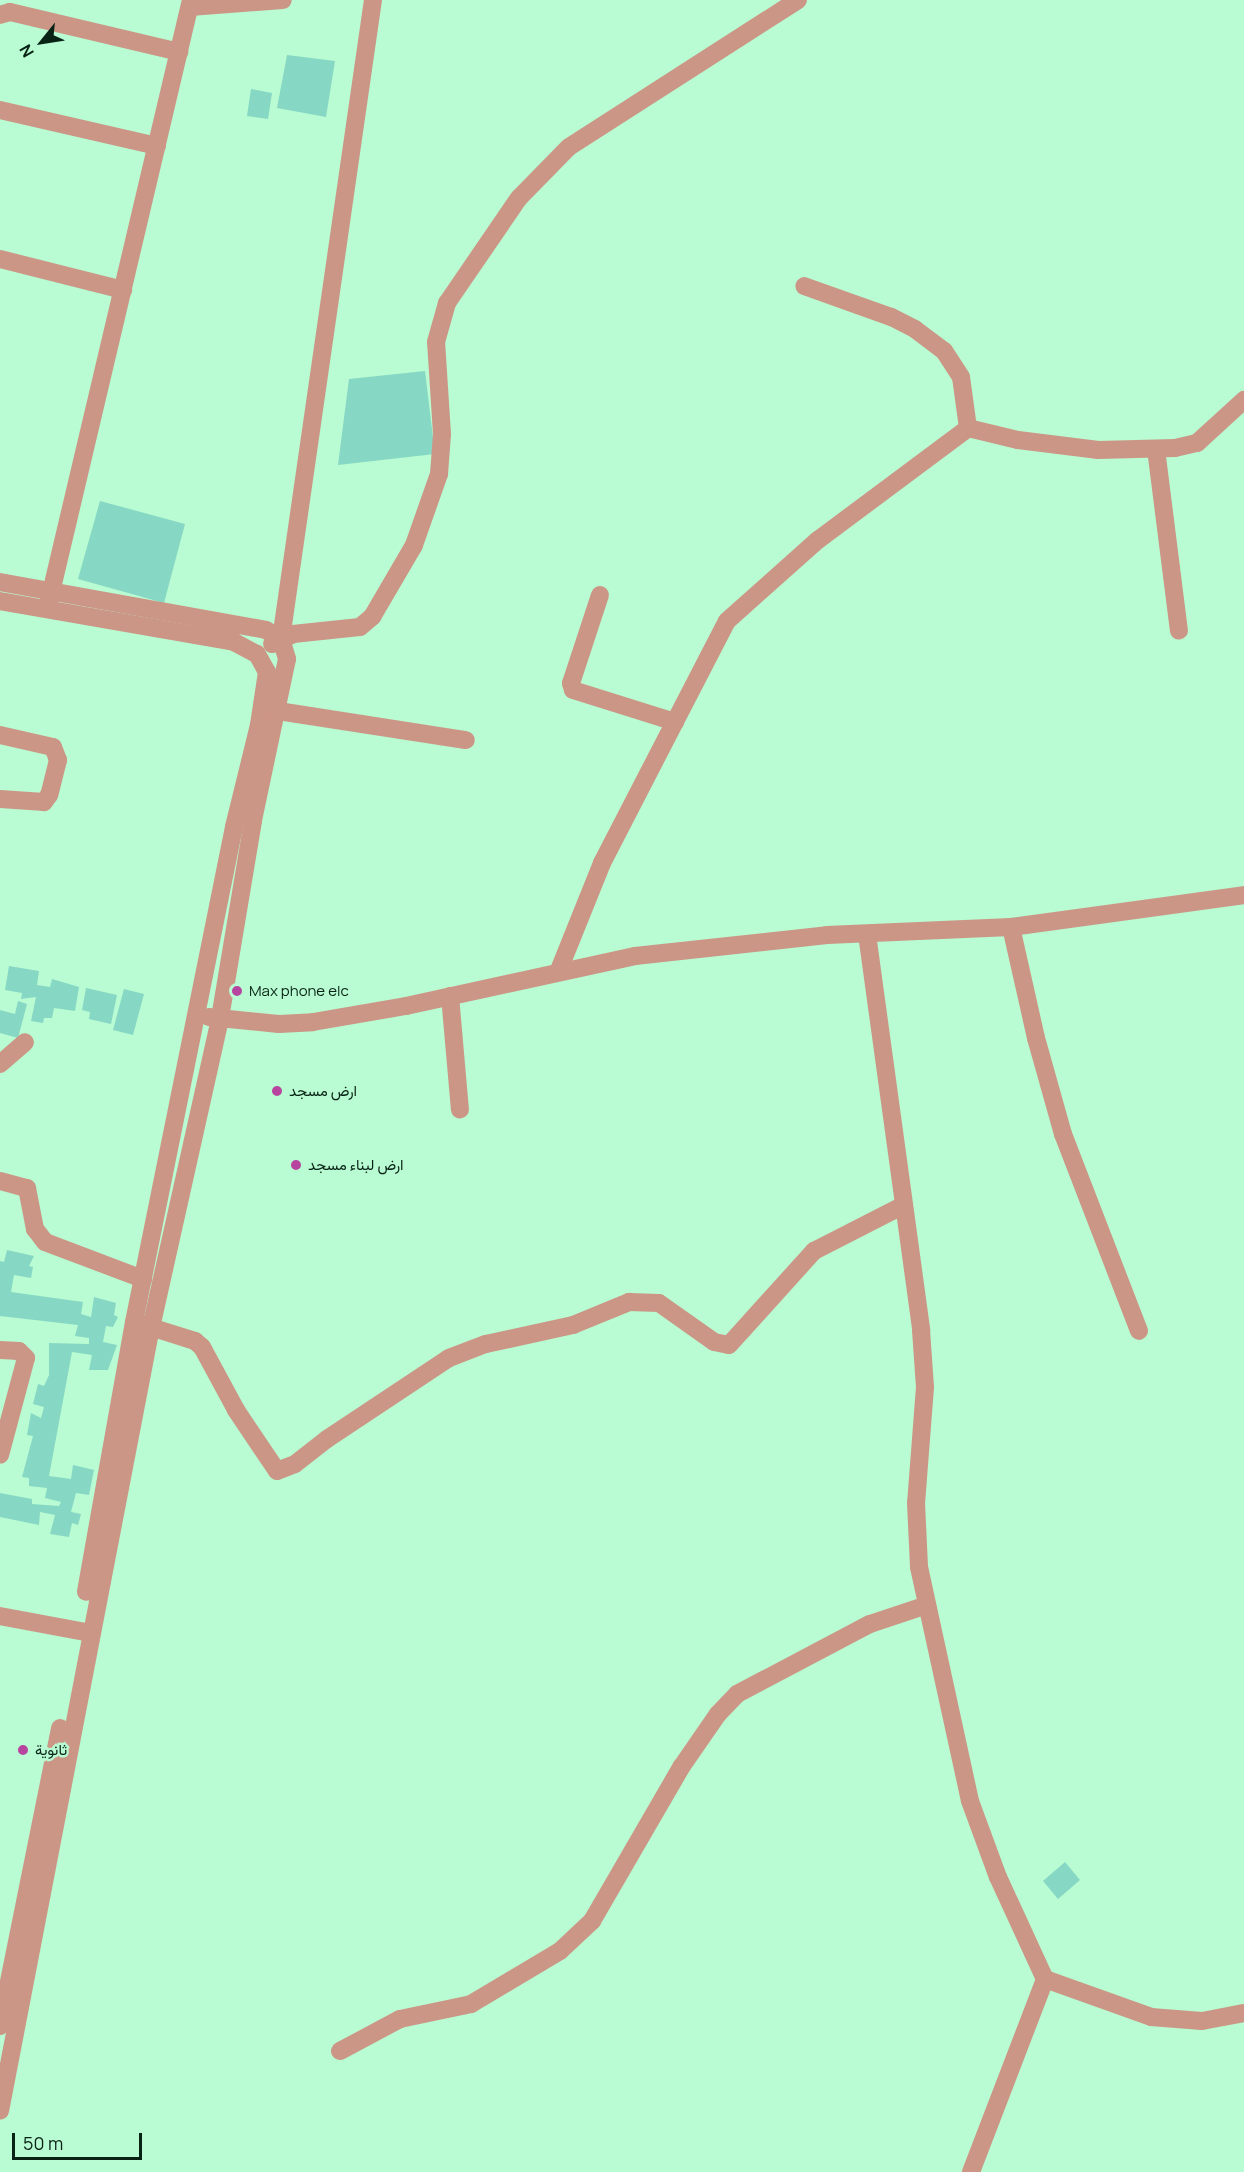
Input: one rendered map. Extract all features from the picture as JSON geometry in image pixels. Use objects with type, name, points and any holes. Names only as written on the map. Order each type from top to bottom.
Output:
[{"type":"street","points":[[49,600],[190,3],[283,0]]},
{"type":"street","points":[[0,2111],[142,1324],[220,1019],[253,821],[278,711],[287,659],[281,639],[373,0]]},
{"type":"street","points":[[257,654],[281,639],[302,632],[342,632],[360,627],[372,617],[414,545],[439,474],[441,434],[435,342],[447,303],[519,198],[569,147],[798,0]]},
{"type":"street","points":[[0,15],[10,12],[179,52]]},
{"type":"street","points":[[0,110],[157,146]]},
{"type":"street","points":[[0,259],[123,290]]},
{"type":"street","points":[[804,286],[891,317],[915,329],[944,351],[961,377],[968,428]]},
{"type":"street","points":[[968,428],[1018,440],[1098,450],[1156,449],[1197,443],[1244,400]]},
{"type":"street","points":[[559,970],[602,863],[727,621],[818,540],[968,428]]},
{"type":"street","points":[[1156,449],[1179,631]]},
{"type":"street","points":[[0,582],[49,600],[234,642],[257,654],[267,672],[264,696],[234,826],[199,1015],[143,1279],[142,1324]]},
{"type":"street","points":[[600,595],[571,683],[573,690],[675,722]]},
{"type":"street","points":[[0,601],[49,600],[266,630],[281,639]]},
{"type":"street","points":[[278,711],[466,740]]},
{"type":"street","points":[[0,735],[53,747],[57,760],[50,795],[44,802],[0,798]]},
{"type":"street","points":[[199,1015],[279,1024],[313,1022],[450,996],[559,970],[739,943],[1011,927],[1244,895]]},
{"type":"street","points":[[1011,927],[1036,1038],[1064,1134],[1139,1331]]},
{"type":"street","points":[[867,934],[904,1205],[925,1387],[916,1503],[924,1606],[970,1800],[998,1877],[1046,1979],[1151,2018],[1202,2020],[1244,2013]]},
{"type":"street","points":[[450,996],[460,1110]]},
{"type":"street","points":[[0,1064],[25,1041]]},
{"type":"street","points":[[0,1181],[27,1188],[35,1229],[45,1242],[143,1279]]},
{"type":"street","points":[[142,1324],[195,1341],[202,1347],[236,1410],[277,1471],[295,1464],[327,1439],[448,1358],[486,1344],[573,1325],[629,1302],[659,1303],[714,1342],[729,1345],[814,1251],[904,1205]]},
{"type":"street","points":[[0,1350],[19,1351],[26,1358],[0,1455]]},
{"type":"street","points":[[340,2051],[400,2019],[471,2004],[560,1951],[592,1921],[682,1766],[718,1714],[737,1694],[870,1624],[924,1606]]},
{"type":"street","points":[[0,1616],[84,1638]]},
{"type":"street","points":[[0,1628],[84,1638]]},
{"type":"street","points":[[0,2026],[84,1638]]},
{"type":"street","points":[[971,2172],[1046,1979]]},
{"type":"building","points":[[287,55],[335,61],[326,117],[277,108]]},
{"type":"building","points":[[251,89],[272,93],[268,119],[247,116]]},
{"type":"building","points":[[425,371],[435,454],[338,465],[349,379]]},
{"type":"building","points":[[100,501],[185,524],[164,603],[78,579]]},
{"type":"building","points":[[9,966],[39,971],[37,985],[50,987],[52,979],[79,987],[75,1011],[54,1008],[52,1018],[44,1018],[43,1023],[31,1021],[36,997],[21,999],[22,993],[5,990]]},
{"type":"building","points":[[86,988],[117,995],[111,1024],[89,1019],[90,1012],[82,1010]]},
{"type":"building","points":[[124,989],[144,994],[133,1035],[113,1030]]},
{"type":"building","points":[[18,1001],[27,1004],[18,1038],[0,1033],[0,1010],[15,1014]]},
{"type":"building","points":[[7,1250],[34,1256],[29,1266],[33,1267],[31,1278],[14,1275],[11,1292],[83,1302],[81,1314],[91,1317],[94,1297],[116,1303],[114,1315],[118,1317],[113,1327],[106,1326],[103,1342],[117,1345],[108,1370],[89,1370],[92,1355],[72,1352],[49,1476],[71,1479],[73,1465],[94,1470],[89,1495],[76,1493],[71,1512],[81,1514],[78,1525],[72,1523],[69,1537],[50,1534],[55,1515],[40,1512],[39,1525],[0,1517],[0,1493],[32,1499],[32,1504],[59,1506],[61,1502],[45,1498],[47,1488],[29,1486],[29,1478],[22,1477],[33,1436],[27,1435],[31,1413],[41,1418],[44,1407],[33,1404],[38,1384],[44,1386],[49,1375],[49,1343],[89,1344],[89,1338],[75,1336],[78,1325],[0,1316],[0,1261],[4,1262]]},
{"type":"building","points":[[1065,1862],[1080,1880],[1058,1899],[1043,1881]]},
{"type":"place","name":"Max phone elc","points":[[237,991]]},
{"type":"place","name":"ارض مسجد","points":[[277,1091]]},
{"type":"place","name":"ارض لبناء مسجد","points":[[296,1165]]},
{"type":"place","name":"ثانوية","points":[[23,1750]]}]
